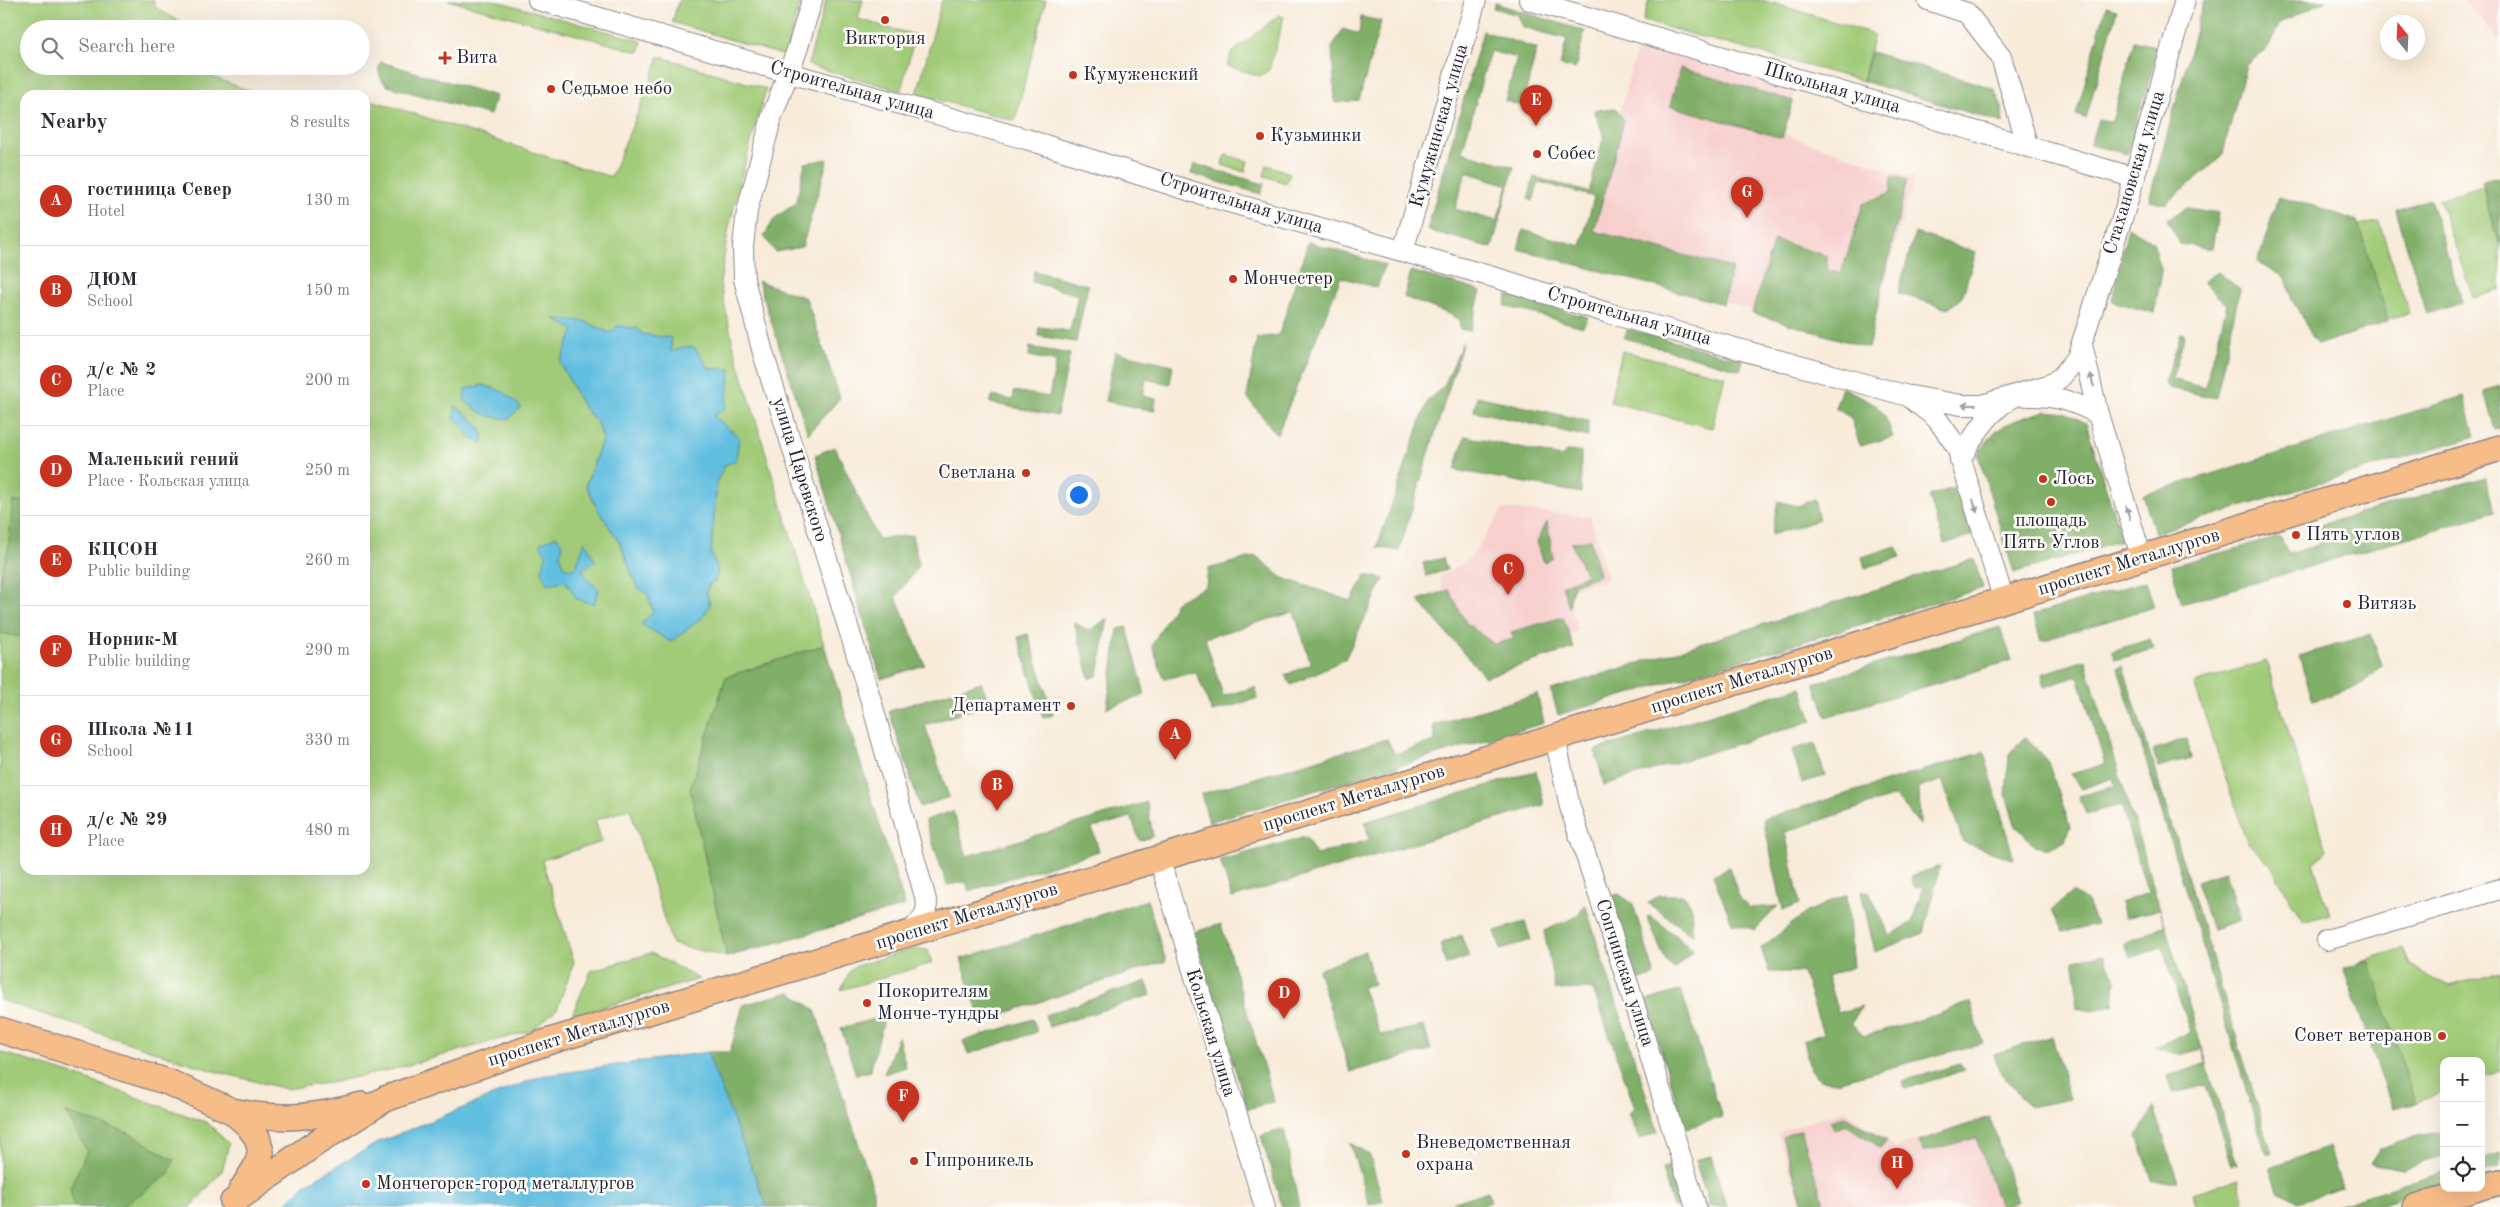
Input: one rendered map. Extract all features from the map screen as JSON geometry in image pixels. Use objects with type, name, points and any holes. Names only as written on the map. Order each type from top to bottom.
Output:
[{"type":"main road","name":"проспект Металлургов","points":[[230,1204],[313,1145],[385,1099],[547,1042],[1555,738],[2500,448]]},
{"type":"main road","points":[[0,1030],[168,1082],[232,1111],[263,1118],[285,1118],[339,1112],[385,1099]]},
{"type":"main road","points":[[230,1204],[249,1181],[261,1152],[256,1137],[248,1125],[232,1111]]},
{"type":"main road","points":[[2485,1186],[2500,1182]]},
{"type":"main road","points":[[2416,1207],[2467,1192]]},
{"type":"street","name":"Строительная улица","points":[[538,0],[1026,139],[1197,192],[1500,279],[1608,313],[1908,396],[1937,419],[1957,447],[1960,460]]},
{"type":"street","name":"улица Царевского","points":[[812,0],[789,73],[772,116],[747,211],[743,246],[744,279],[763,353],[872,704],[927,904]]},
{"type":"street","name":"Кумужинская улица","points":[[1403,252],[1476,0]]},
{"type":"street","name":"Школьная улица","points":[[1529,0],[2134,178]]},
{"type":"street","points":[[1928,0],[1967,13],[2001,57],[2028,147]]},
{"type":"street","name":"Стахановская улица","points":[[2082,345],[2134,178],[2185,0]]},
{"type":"street","points":[[1908,396],[1960,405],[1982,405],[2017,396],[2050,384],[2061,377],[2077,358],[2082,345]]},
{"type":"street","points":[[2082,345],[2098,414],[2142,559]]},
{"type":"street","points":[[2004,601],[1960,460],[1973,437],[1985,422],[1996,411],[2017,396],[2054,396],[2075,402],[2098,414]]},
{"type":"street","name":"Сопчинская улица","points":[[1555,738],[1570,807],[1630,990],[1696,1207]]},
{"type":"street","name":"Кольская улица","points":[[1159,858],[1265,1207]]},
{"type":"street","points":[[2327,940],[2500,889]]},
{"type":"street","points":[[927,904],[934,912],[961,918]]},
{"type":"street","points":[[909,934],[925,915],[927,904]]},
{"type":"shaded area","points":[[2464,0],[2500,0],[2500,41]]},
{"type":"shaded area","points":[[1638,44],[1796,89],[1783,134],[1914,178],[1867,345],[1580,258]]},
{"type":"shaded area","points":[[1503,509],[1590,516],[1608,579],[1567,590],[1578,631],[1488,658],[1450,619],[1439,578],[1472,556]]},
{"type":"shaded area","points":[[1844,1110],[1896,1147],[1988,1117],[2017,1207],[1803,1207],[1777,1133]]},
{"type":"green space","points":[[0,0],[154,0],[155,7],[177,20],[20,20],[20,75],[208,75],[247,90],[20,90],[20,875],[370,875],[370,100],[611,177],[650,83],[659,56],[766,89],[740,181],[728,232],[720,284],[734,348],[824,645],[726,677],[690,789],[727,957],[672,944],[630,809],[595,820],[602,842],[542,860],[574,962],[557,1009],[533,1030],[394,1069],[335,1082],[286,1089],[210,1070],[0,1000]],"holes":[[[584,321],[610,333],[671,338],[671,352],[683,347],[710,369],[730,369],[712,416],[725,465],[717,481],[711,554],[718,571],[706,591],[710,604],[642,623],[653,612],[648,594],[637,586],[620,543],[597,508],[586,485],[603,438],[597,422],[584,408],[560,363],[574,330]]]},
{"type":"green space","points":[[448,0],[493,0],[642,41],[639,52]]},
{"type":"green space","points":[[679,0],[801,0],[785,56],[672,22]]},
{"type":"green space","points":[[826,0],[863,0],[858,19],[915,35],[901,91],[808,65]]},
{"type":"green space","points":[[942,0],[1046,0],[1015,121],[917,94]]},
{"type":"green space","points":[[1649,0],[1763,0],[1874,34],[1863,81],[1643,21]]},
{"type":"green space","points":[[2204,0],[2327,0],[2280,23],[2267,49],[2246,65],[2222,157],[2165,204],[2149,200]]},
{"type":"green space","points":[[1495,3],[1585,31],[1575,69],[1560,65],[1567,39],[1522,27],[1518,15],[1493,8]]},
{"type":"green space","points":[[2106,7],[2117,10],[2086,118],[2076,115]]},
{"type":"green space","points":[[1279,15],[1284,17],[1269,70],[1260,76],[1227,66],[1232,53]]},
{"type":"green space","points":[[1361,17],[1381,21],[1359,100],[1335,103],[1332,48],[1343,29],[1359,34]]},
{"type":"green space","points":[[1483,31],[1537,49],[1522,106],[1505,101],[1517,58],[1490,51],[1462,152],[1514,167],[1492,248],[1427,230]],"holes":[[[1466,172],[1508,185],[1497,221],[1455,209]]]},
{"type":"green space","points":[[2134,41],[2159,47],[2127,154],[2090,145],[2098,119],[2112,122]]},
{"type":"green space","points":[[1871,52],[1993,88],[2002,106],[2003,123],[1863,81]]},
{"type":"green space","points":[[381,62],[496,96],[490,115],[388,86],[380,76]]},
{"type":"green space","points":[[1680,68],[1793,101],[1782,138],[1670,106]]},
{"type":"green space","points":[[1616,108],[1624,121],[1594,231],[1732,268],[1723,304],[1518,249],[1523,230],[1581,246],[1594,197],[1539,182],[1533,201],[1528,199],[1534,177],[1589,192],[1604,136],[1594,110]]},
{"type":"green space","points":[[1226,155],[1248,161],[1245,172],[1222,165]]},
{"type":"green space","points":[[828,159],[802,247],[775,252],[764,236],[775,218],[796,203],[805,163]]},
{"type":"green space","points":[[1194,164],[1264,184],[1261,194],[1191,174]]},
{"type":"green space","points":[[1267,165],[1290,173],[1286,183],[1264,176]]},
{"type":"green space","points":[[1892,175],[1907,180],[1868,348],[1752,313],[1774,240],[1827,256],[1827,270],[1841,274],[1863,204],[1891,192]]},
{"type":"green space","points":[[2500,177],[2500,246],[2482,181]]},
{"type":"green space","points":[[2483,186],[2500,246],[2500,290],[2473,298],[2439,199]]},
{"type":"green space","points":[[2278,197],[2318,207],[2357,221],[2389,321],[2317,345],[2292,299],[2286,278],[2258,262]]},
{"type":"green space","points":[[2430,199],[2462,303],[2427,314],[2396,210]]},
{"type":"green space","points":[[2188,208],[2218,213],[2212,249],[2180,244],[2167,219]]},
{"type":"green space","points":[[2379,222],[2409,313],[2388,319],[2358,225]]},
{"type":"green space","points":[[2128,227],[2153,242],[2162,272],[2154,313],[2112,301]]},
{"type":"green space","points":[[1915,233],[1976,252],[1962,297],[1948,309],[1898,293]]},
{"type":"green space","points":[[1308,242],[1385,265],[1377,288],[1341,277],[1277,435],[1247,397],[1257,338],[1279,335]]},
{"type":"green space","points":[[1034,271],[1088,285],[1076,342],[1038,336],[1039,327],[1070,331],[1078,295],[1032,282]]},
{"type":"green space","points":[[1411,271],[1481,291],[1470,331],[1460,329],[1459,321],[1452,315],[1404,297]]},
{"type":"green space","points":[[2218,272],[2240,289],[2216,398],[2169,388],[2165,383],[2181,333],[2185,334],[2172,379],[2205,388],[2227,305],[2203,282]]},
{"type":"green space","points":[[758,281],[806,298],[840,398],[808,434]]},
{"type":"green space","points":[[1507,295],[1588,317],[1583,327],[1505,306]]},
{"type":"green space","points":[[1628,329],[1743,360],[1740,370],[1624,338]]},
{"type":"green space","points":[[1463,342],[1399,551],[1377,547],[1428,400],[1444,386]]},
{"type":"green space","points":[[1030,347],[1070,354],[1057,416],[990,403],[992,396],[1013,400],[1014,391],[1049,397],[1056,362],[1029,356]]},
{"type":"green space","points":[[1622,351],[1725,376],[1712,428],[1610,402]]},
{"type":"green space","points":[[1115,352],[1173,365],[1170,384],[1146,379],[1143,396],[1156,399],[1154,411],[1105,401]]},
{"type":"green space","points":[[2500,386],[2500,428],[2495,430],[2484,391]]},
{"type":"green space","points":[[1842,387],[1875,404],[1889,425],[1893,437],[1860,446],[1851,418],[1835,408]]},
{"type":"green space","points":[[1477,396],[1588,421],[1588,437],[1474,411]]},
{"type":"green space","points":[[2464,396],[2475,436],[2155,533],[2143,495]]},
{"type":"green space","points":[[2045,411],[2067,413],[2086,423],[2122,540],[2014,573],[1978,455],[1999,429],[2014,421]]},
{"type":"green space","points":[[1465,436],[1561,457],[1567,451],[1581,452],[1581,493],[1455,470]]},
{"type":"green space","points":[[835,447],[878,539],[912,535],[919,565],[896,597],[925,665],[881,679],[815,455]]},
{"type":"green space","points":[[2485,477],[2495,512],[2182,604],[2171,566],[2280,537],[2289,554],[2318,545],[2320,525]]},
{"type":"green space","points":[[1956,487],[1973,535],[1944,544],[1929,496]]},
{"type":"green space","points":[[1814,499],[1819,520],[1771,535],[1778,501],[1798,506]]},
{"type":"green space","points":[[13,501],[20,502],[20,637],[0,633],[0,581],[8,549]]},
{"type":"green space","points":[[1547,522],[1553,558],[1544,563],[1537,542]]},
{"type":"green space","points":[[1590,539],[1599,575],[1573,585],[1569,608],[1562,585],[1586,575],[1571,543]]},
{"type":"green space","points":[[1896,546],[1901,557],[1865,568],[1862,557]]},
{"type":"green space","points":[[1256,556],[1283,578],[1351,601],[1366,575],[1384,579],[1345,659],[1291,685],[1285,675],[1311,664],[1294,612],[1205,638],[1223,696],[1255,687],[1258,698],[1212,712],[1196,672],[1164,679],[1152,645],[1176,602],[1206,586],[1208,569]]},
{"type":"green space","points":[[1443,558],[1447,570],[1426,576],[1423,563]]},
{"type":"green space","points":[[1974,559],[1983,588],[1558,715],[1551,690]]},
{"type":"green space","points":[[2146,581],[2154,607],[2041,641],[2033,615]]},
{"type":"green space","points":[[1449,590],[1466,623],[1494,644],[1514,639],[1511,632],[1563,617],[1574,648],[1485,677],[1418,600]]},
{"type":"green space","points":[[1108,618],[1098,675],[1090,679],[1074,622],[1089,631]]},
{"type":"green space","points":[[1127,627],[1145,695],[1107,708],[1118,629]]},
{"type":"green space","points":[[2000,627],[2012,660],[1826,717],[1814,683]]},
{"type":"green space","points":[[1028,634],[1053,715],[1043,718],[1018,637]]},
{"type":"green space","points":[[2371,634],[2382,665],[2362,685],[2313,701],[2299,656]]},
{"type":"green space","points":[[2150,639],[2154,649],[2115,660],[2112,651]]},
{"type":"green space","points":[[824,645],[905,906],[727,957],[690,789],[726,677]]},
{"type":"green space","points":[[2085,660],[2204,1055],[2202,1049],[2179,1055],[2154,1047],[2191,1032],[2162,947],[2131,958],[2124,943],[2165,926],[2160,909],[2125,918],[2120,903],[2148,893],[2121,805],[2086,814],[2079,796],[2115,786],[2113,778],[2081,789],[2071,774],[2105,764],[2078,676],[2044,687],[2042,674]]},
{"type":"green space","points":[[2266,661],[2327,851],[2313,863],[2330,914],[2303,922],[2271,866],[2247,842],[2194,683]]},
{"type":"green space","points":[[2123,666],[2272,1153],[2266,1155],[2118,668]]},
{"type":"green space","points":[[981,682],[990,704],[925,725],[949,797],[920,807],[889,711]]},
{"type":"green space","points":[[1801,687],[1812,721],[1604,785],[1595,750]]},
{"type":"green space","points":[[1537,694],[1544,723],[1209,822],[1201,794],[1387,739],[1395,754],[1435,741],[1433,725]]},
{"type":"green space","points":[[2025,736],[2048,762],[2070,826],[2065,841],[2050,849],[2034,846],[2015,824],[2006,795],[2009,755]]},
{"type":"green space","points":[[2187,738],[2191,758],[2158,768],[2153,750]]},
{"type":"green space","points":[[1815,743],[1825,776],[1802,783],[1792,750]]},
{"type":"green space","points":[[1984,752],[2014,860],[1963,842],[1942,780],[1919,788],[1920,825],[1895,796],[1785,832],[1800,904],[1783,910],[1763,819]]},
{"type":"green space","points":[[1536,771],[1544,805],[1232,898],[1220,860],[1306,837],[1316,855],[1369,840],[1365,822]]},
{"type":"green space","points":[[1147,802],[1153,836],[1140,841],[1131,817],[1092,828],[1099,851],[969,891],[966,882],[947,885],[925,820],[953,811],[967,856]]},
{"type":"green space","points":[[1940,866],[1924,933],[1875,952],[1861,892],[1869,891],[1890,936],[1912,922],[1923,886],[1915,888],[1911,876]]},
{"type":"green space","points":[[1729,867],[1740,899],[1750,908],[1778,906],[1755,930],[1732,923],[1713,875]]},
{"type":"green space","points":[[2225,872],[2240,921],[2212,930],[2196,881]]},
{"type":"green space","points":[[2072,892],[2087,902],[2096,924],[2063,932],[2052,910]]},
{"type":"green space","points":[[1619,894],[1633,904],[1655,975],[1638,981],[1610,896]]},
{"type":"green space","points":[[1847,894],[1853,967],[1827,976],[1838,1013],[1862,1006],[1851,1024],[1864,1036],[1936,1015],[1970,1002],[1983,1043],[1836,1082],[1820,1080],[1810,1070],[1804,1040],[1823,1034],[1803,972],[1769,972],[1761,948],[1807,912]]},
{"type":"green space","points":[[1659,895],[1684,895],[1691,905],[1693,936],[1648,903]]},
{"type":"green space","points":[[1147,900],[1166,961],[981,1021],[961,959]]},
{"type":"green space","points":[[1585,904],[1658,1132],[1639,1139],[1629,1113],[1635,1108],[1593,989],[1555,990],[1544,931],[1578,916]]},
{"type":"green space","points":[[1651,916],[1694,950],[1674,969],[1665,959],[1647,917]]},
{"type":"green space","points":[[1525,922],[1531,940],[1501,950],[1495,931]]},
{"type":"green space","points":[[1221,924],[1274,1102],[1247,1109],[1194,932]]},
{"type":"green space","points":[[1461,935],[1469,957],[1446,965],[1440,944]]},
{"type":"green space","points":[[2403,948],[2410,966],[2450,986],[2500,971],[2500,1071],[2485,1077],[2485,1057],[2440,1057],[2440,1094],[2405,1107],[2358,962]]},
{"type":"green space","points":[[913,949],[928,950],[932,963],[841,990],[850,971],[856,966]]},
{"type":"green space","points":[[1365,951],[1374,984],[1362,987],[1380,1035],[1424,1026],[1431,1050],[1350,1072],[1318,970]]},
{"type":"green space","points":[[651,953],[699,979],[571,1017],[591,971]]},
{"type":"green space","points":[[2104,955],[2115,979],[2113,1005],[2092,1011],[2076,1008],[2077,983],[2073,960]]},
{"type":"green space","points":[[2369,960],[2415,1102],[2393,1109],[2343,968]]},
{"type":"green space","points":[[1146,981],[1151,995],[1049,1027],[1045,1015]]},
{"type":"green space","points":[[1681,990],[1722,1117],[1685,1129],[1646,1001]]},
{"type":"green space","points":[[790,992],[815,1010],[872,1185],[875,1207],[767,1207],[707,1052],[730,1052],[743,1005]]},
{"type":"green space","points":[[885,1016],[870,1071],[856,1075],[841,1028]]},
{"type":"green space","points":[[1033,1019],[1037,1032],[968,1054],[963,1041]]},
{"type":"green space","points":[[2052,1036],[2070,1099],[2030,1107],[1999,1071],[1994,1054]]},
{"type":"green space","points":[[898,1037],[906,1067],[884,1074]]},
{"type":"green space","points":[[0,1052],[80,1077],[208,1123],[229,1144],[222,1171],[191,1207],[0,1207]]},
{"type":"green space","points":[[2207,1063],[2237,1164],[2231,1165],[2206,1085],[2174,1093],[2167,1077]]},
{"type":"green space","points":[[1960,1064],[1964,1070],[1905,1089],[1903,1081]]},
{"type":"green space","points":[[2154,1107],[2178,1182],[2153,1182],[2137,1135]]},
{"type":"green space","points":[[66,1113],[129,1133],[174,1160],[168,1175],[121,1207],[74,1207],[70,1188],[87,1151]]},
{"type":"green space","points":[[1845,1116],[1887,1141],[1881,1148],[1846,1125],[1834,1130],[1830,1121]]},
{"type":"green space","points":[[1990,1117],[2017,1202],[2002,1207],[2000,1207],[1976,1138],[1922,1152],[1919,1141]]},
{"type":"green space","points":[[1284,1129],[1299,1207],[1282,1207],[1261,1136]]},
{"type":"green space","points":[[1801,1130],[1825,1207],[1804,1207],[1782,1137]]},
{"type":"green space","points":[[2440,1133],[2440,1156],[2403,1169],[2370,1163],[2379,1149],[2415,1136]]},
{"type":"green space","points":[[1350,1143],[1369,1154],[1383,1201],[1369,1205]]},
{"type":"green space","points":[[2329,1147],[2342,1188],[2298,1202],[2278,1191],[2270,1167]]},
{"type":"green space","points":[[2500,1153],[2500,1167],[2485,1172],[2485,1158]]},
{"type":"green space","points":[[1711,1156],[1727,1207],[1710,1207],[1695,1160]]},
{"type":"green space","points":[[1673,1164],[1686,1207],[1673,1207],[1662,1169]]},
{"type":"green space","points":[[2440,1172],[2440,1186],[2373,1207],[2331,1207]]},
{"type":"green space","points":[[2238,1179],[2243,1199],[2237,1207],[2196,1207],[2193,1193]]},
{"type":"green space","points":[[1488,1191],[1491,1202],[1477,1207],[1440,1207]]},
{"type":"water","points":[[555,319],[584,321],[609,333],[618,326],[637,328],[642,334],[671,338],[671,352],[683,347],[694,347],[710,369],[731,369],[725,409],[713,416],[739,437],[736,460],[725,465],[717,481],[711,554],[718,571],[715,582],[709,583],[706,592],[710,604],[703,617],[671,642],[641,624],[653,612],[648,594],[637,587],[620,543],[597,508],[586,485],[603,438],[597,422],[584,408],[560,363],[574,330]]},
{"type":"water","points":[[483,385],[504,392],[521,407],[509,419],[490,416],[480,412],[464,400],[465,389]]},
{"type":"water","points":[[456,406],[479,426],[482,431],[483,443],[471,439],[462,425],[454,419]]},
{"type":"water","points":[[557,536],[563,546],[560,555],[565,568],[575,569],[585,541],[595,561],[582,570],[589,581],[599,589],[594,604],[577,599],[565,581],[547,584],[542,572],[546,555],[540,543]]},
{"type":"water","points":[[707,1052],[767,1207],[282,1207],[306,1184],[379,1142],[541,1076]]},
{"type":"place","name":"Виктория","points":[[885,20]]},
{"type":"place","name":"Вита","points":[[445,58]]},
{"type":"place","name":"Кумуженский","points":[[1073,75]]},
{"type":"place","name":"Седьмое небо","points":[[551,89]]},
{"type":"place","name":"КЦСОН","points":[[1536,126]]},
{"type":"place","name":"Кузьминки","points":[[1260,136]]},
{"type":"place","name":"Собес","points":[[1537,154]]},
{"type":"place","name":"Школа №11","points":[[1747,218]]},
{"type":"place","name":"Мончестер","points":[[1233,279]]},
{"type":"place","name":"Светлана","points":[[1026,473]]},
{"type":"place","name":"Лось","points":[[2043,479]]},
{"type":"place","name":"площадь Пять Углов","points":[[2051,502]]},
{"type":"place","name":"Пять углов","points":[[2296,535]]},
{"type":"place","name":"д/с № 2","points":[[1508,595]]},
{"type":"place","name":"Витязь","points":[[2347,604]]},
{"type":"place","name":"Департамент","points":[[1071,706]]},
{"type":"place","name":"гостиница Север","points":[[1175,760]]},
{"type":"place","name":"ДЮМ","points":[[997,811]]},
{"type":"place","name":"Покорителям Монче-тундры","points":[[867,1003]]},
{"type":"place","name":"Маленький гений","points":[[1284,1019]]},
{"type":"place","name":"Совет ветеранов","points":[[2442,1036]]},
{"type":"place","name":"Норник-М","points":[[903,1122]]},
{"type":"place","name":"Вневедомственная охрана","points":[[1406,1154]]},
{"type":"place","name":"Гипроникель","points":[[914,1161]]},
{"type":"place","name":"Мончегорск-город металлургов","points":[[366,1184]]},
{"type":"place","name":"д/с № 29","points":[[1897,1189]]}]
